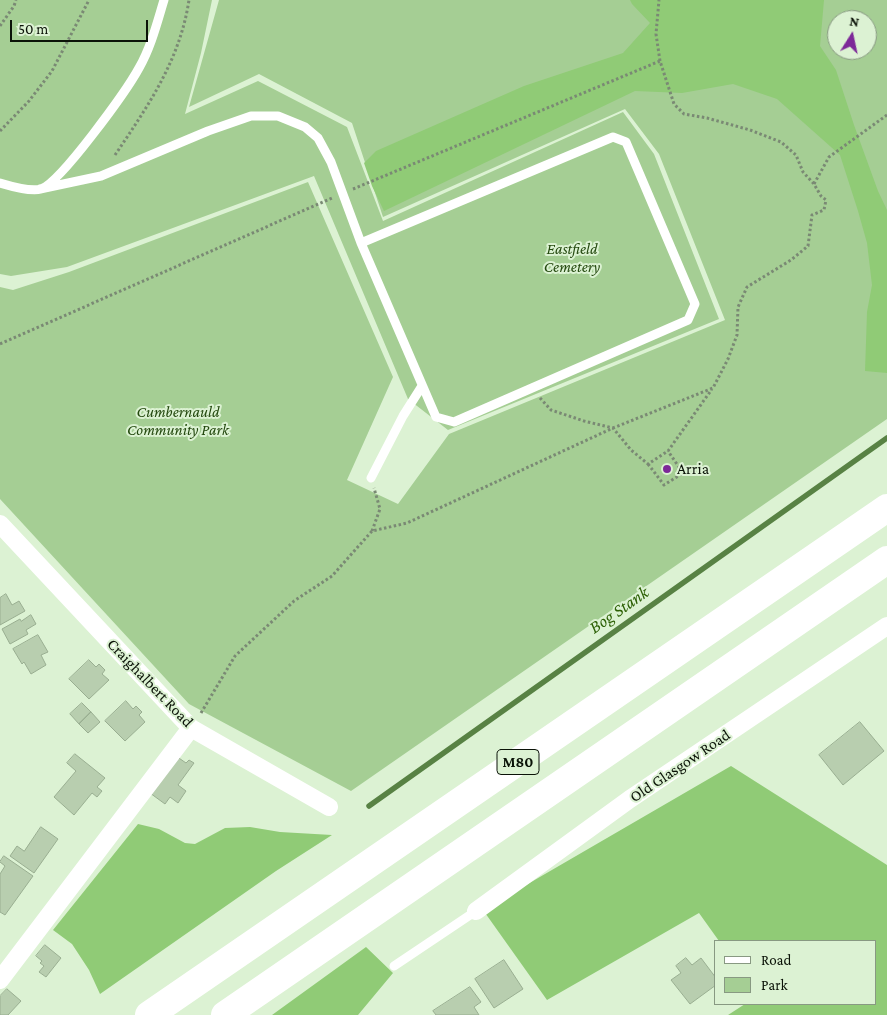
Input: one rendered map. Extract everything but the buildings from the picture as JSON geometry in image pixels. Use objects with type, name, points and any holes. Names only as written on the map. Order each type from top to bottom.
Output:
[{"type":"highway","name":"M80","points":[[149,1015],[887,508]]},
{"type":"highway","name":"M80","points":[[225,1015],[887,560]]},
{"type":"street","name":"Craighalbert Road","points":[[0,524],[191,728],[329,807]]},
{"type":"street","name":"Old Glasgow Road","points":[[476,910],[630,799],[887,626]]},
{"type":"street","points":[[0,980],[191,728]]},
{"type":"lane","points":[[40,189],[55,180],[61,173],[100,124],[139,68],[154,33],[164,0]]},
{"type":"lane","points":[[0,183],[20,188],[40,189],[101,176],[251,116],[278,116],[305,127],[318,138],[330,162],[360,243],[436,417],[454,422],[688,320],[695,304],[626,142],[613,137],[360,243]]},
{"type":"lane","points":[[371,478],[403,416],[422,386]]},
{"type":"lane","points":[[394,966],[476,910]]},
{"type":"path","points":[[0,26],[16,0]]},
{"type":"path","points":[[0,131],[29,101],[52,71],[89,0]]},
{"type":"path","points":[[101,176],[155,95],[173,55],[186,16],[189,0]]},
{"type":"path","points":[[648,464],[668,451],[713,388],[728,359],[737,335],[738,307],[747,288],[791,260],[808,246],[812,214],[824,210],[826,200],[803,172],[796,155],[781,142],[707,118],[684,114],[674,104],[660,62],[657,44],[656,34],[660,0]]},
{"type":"path","points":[[814,184],[829,157],[887,115]]},
{"type":"path","points":[[0,344],[36,328]]},
{"type":"path","points":[[531,388],[551,410],[613,428],[631,450],[648,464],[664,485],[683,473],[668,451]]},
{"type":"path","points":[[372,531],[407,523],[613,428],[713,388]]},
{"type":"path","points":[[191,728],[235,656],[294,601],[332,576],[372,531],[380,510],[371,478]]},
{"type":"green space","name":"Eastfield Cemetery","points":[[0,0],[212,0],[201,53],[185,114],[258,81],[347,127],[383,221],[623,112],[654,154],[719,319],[448,430],[408,399],[314,176],[67,267],[11,276],[0,274]]},
{"type":"green space","name":"Cumbernauld Community Park","points":[[219,0],[887,0],[887,419],[351,791],[189,704],[0,499],[0,287],[13,290],[69,272],[308,182],[393,377],[347,480],[398,504],[449,434],[725,320],[659,154],[625,109],[383,217],[352,123],[259,74],[189,107]]},
{"type":"green space","points":[[630,0],[824,0],[820,46],[827,56],[827,60],[829,60],[836,70],[878,191],[887,210],[887,373],[865,371],[867,312],[872,285],[867,243],[840,155],[777,99],[733,84],[682,93],[635,91],[384,211],[364,163],[376,151],[524,86],[623,53],[650,23]]},
{"type":"green space","points":[[731,766],[887,865],[887,1015],[728,1015],[743,1005],[877,1005],[877,940],[718,940],[699,913],[547,1000],[483,910]]},
{"type":"green space","points":[[138,824],[159,829],[185,843],[195,844],[225,828],[250,827],[280,832],[332,835],[276,871],[100,994],[89,970],[72,944],[53,930]]},
{"type":"green space","points":[[366,947],[393,973],[358,1015],[272,1015]]},
{"type":"waterway","name":"Bog Stank","points":[[369,806],[887,438]]},
{"type":"place","name":"Arria","points":[[667,469]]}]
